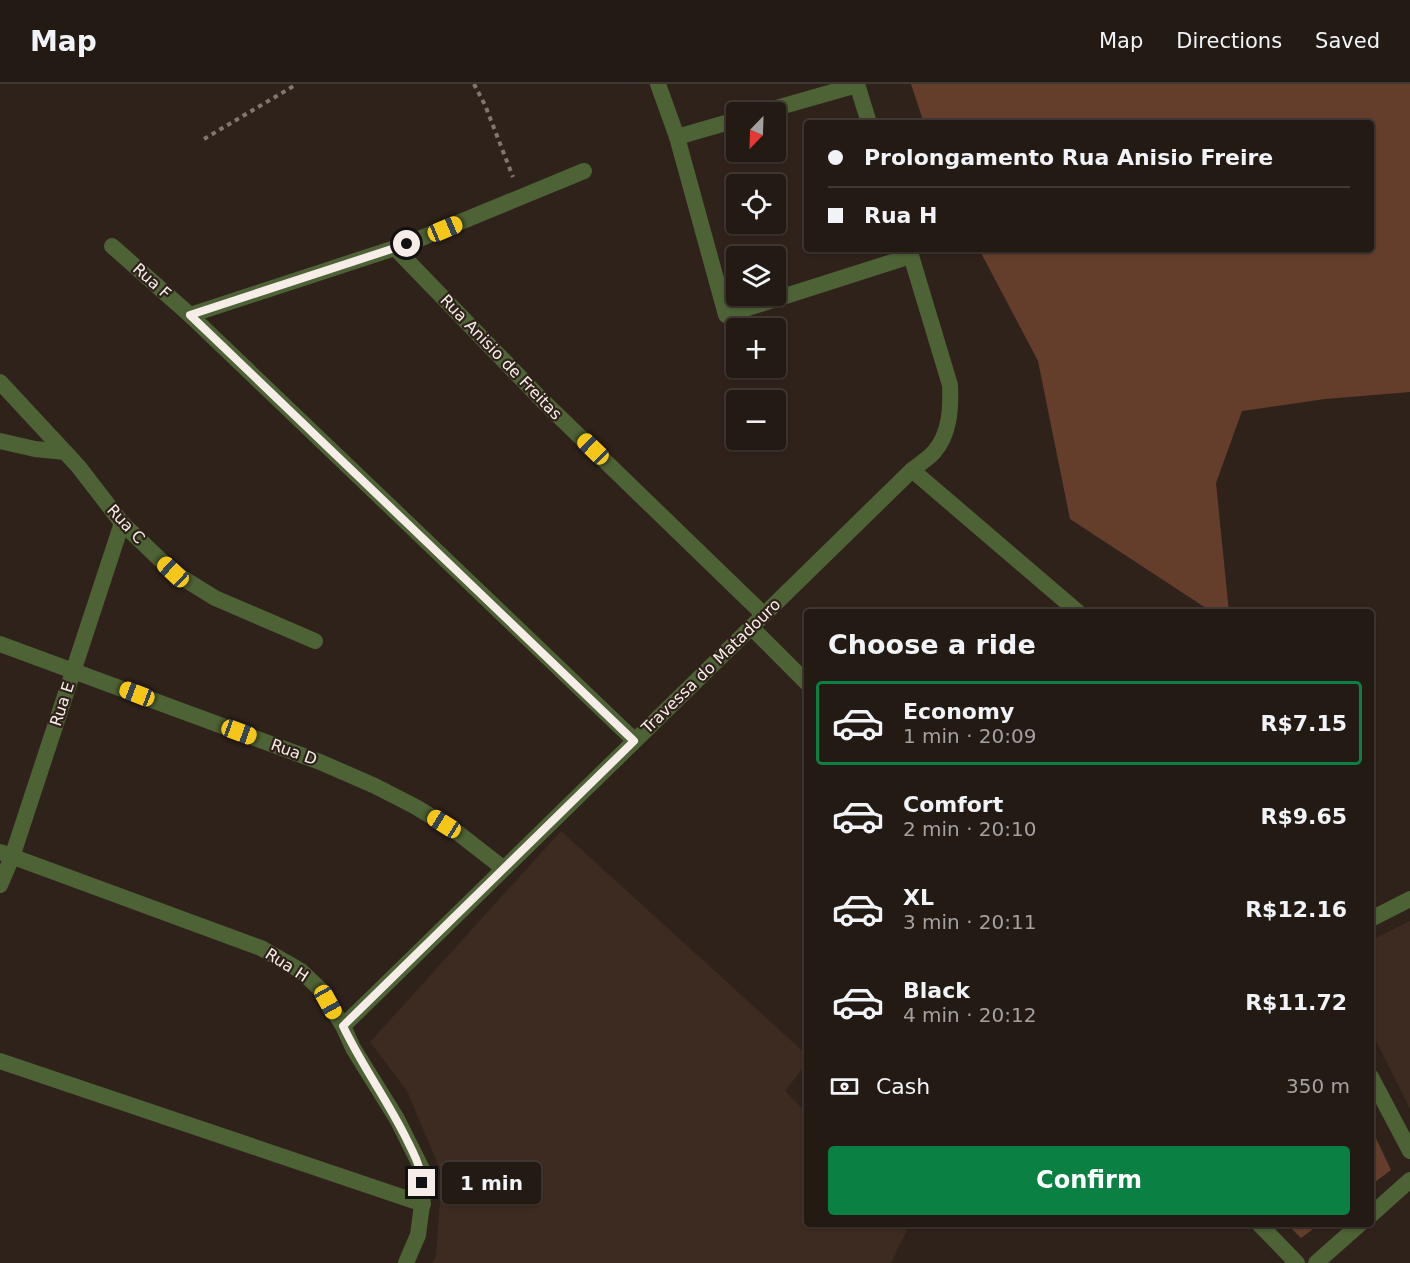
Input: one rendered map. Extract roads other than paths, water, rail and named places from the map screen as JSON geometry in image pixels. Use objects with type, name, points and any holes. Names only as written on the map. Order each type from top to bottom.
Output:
[{"type":"street","points":[[658,84],[677,137],[726,123]]},
{"type":"street","points":[[786,105],[857,85],[868,120]]},
{"type":"street","name":"Travessa do Matadouro","points":[[343,1026],[912,470],[934,452],[945,434],[951,407],[951,385],[910,253],[726,315],[677,137]]},
{"type":"street","points":[[190,315],[395,248],[584,171]]},
{"type":"street","name":"Rua F","points":[[112,246],[190,315],[634,741]]},
{"type":"street","name":"Rua Anisio de Freitas","points":[[395,248],[542,400],[764,615]]},
{"type":"street","name":"Rua C","points":[[0,382],[65,452],[122,523],[173,572],[215,598],[315,641]]},
{"type":"street","points":[[0,441],[65,452]]},
{"type":"street","points":[[912,470],[1074,609]]},
{"type":"street","name":"Rua E","points":[[0,885],[6,855],[73,670],[122,523]]},
{"type":"street","points":[[751,627],[804,680]]},
{"type":"street","name":"Rua D","points":[[0,644],[320,762],[375,786],[416,807],[458,833],[503,868]]},
{"type":"street","name":"Rua H","points":[[6,855],[261,948],[301,971],[321,990],[343,1026],[353,1048],[397,1119],[422,1169],[423,1204],[418,1235],[406,1263]]},
{"type":"street","points":[[1374,917],[1410,899]]},
{"type":"street","points":[[0,1061],[423,1204]]},
{"type":"street","points":[[1374,1083],[1410,1151]]},
{"type":"street","points":[[1374,1212],[1410,1180]]},
{"type":"street","points":[[1262,1227],[1297,1263]]},
{"type":"street","points":[[1316,1263],[1357,1227]]}]
